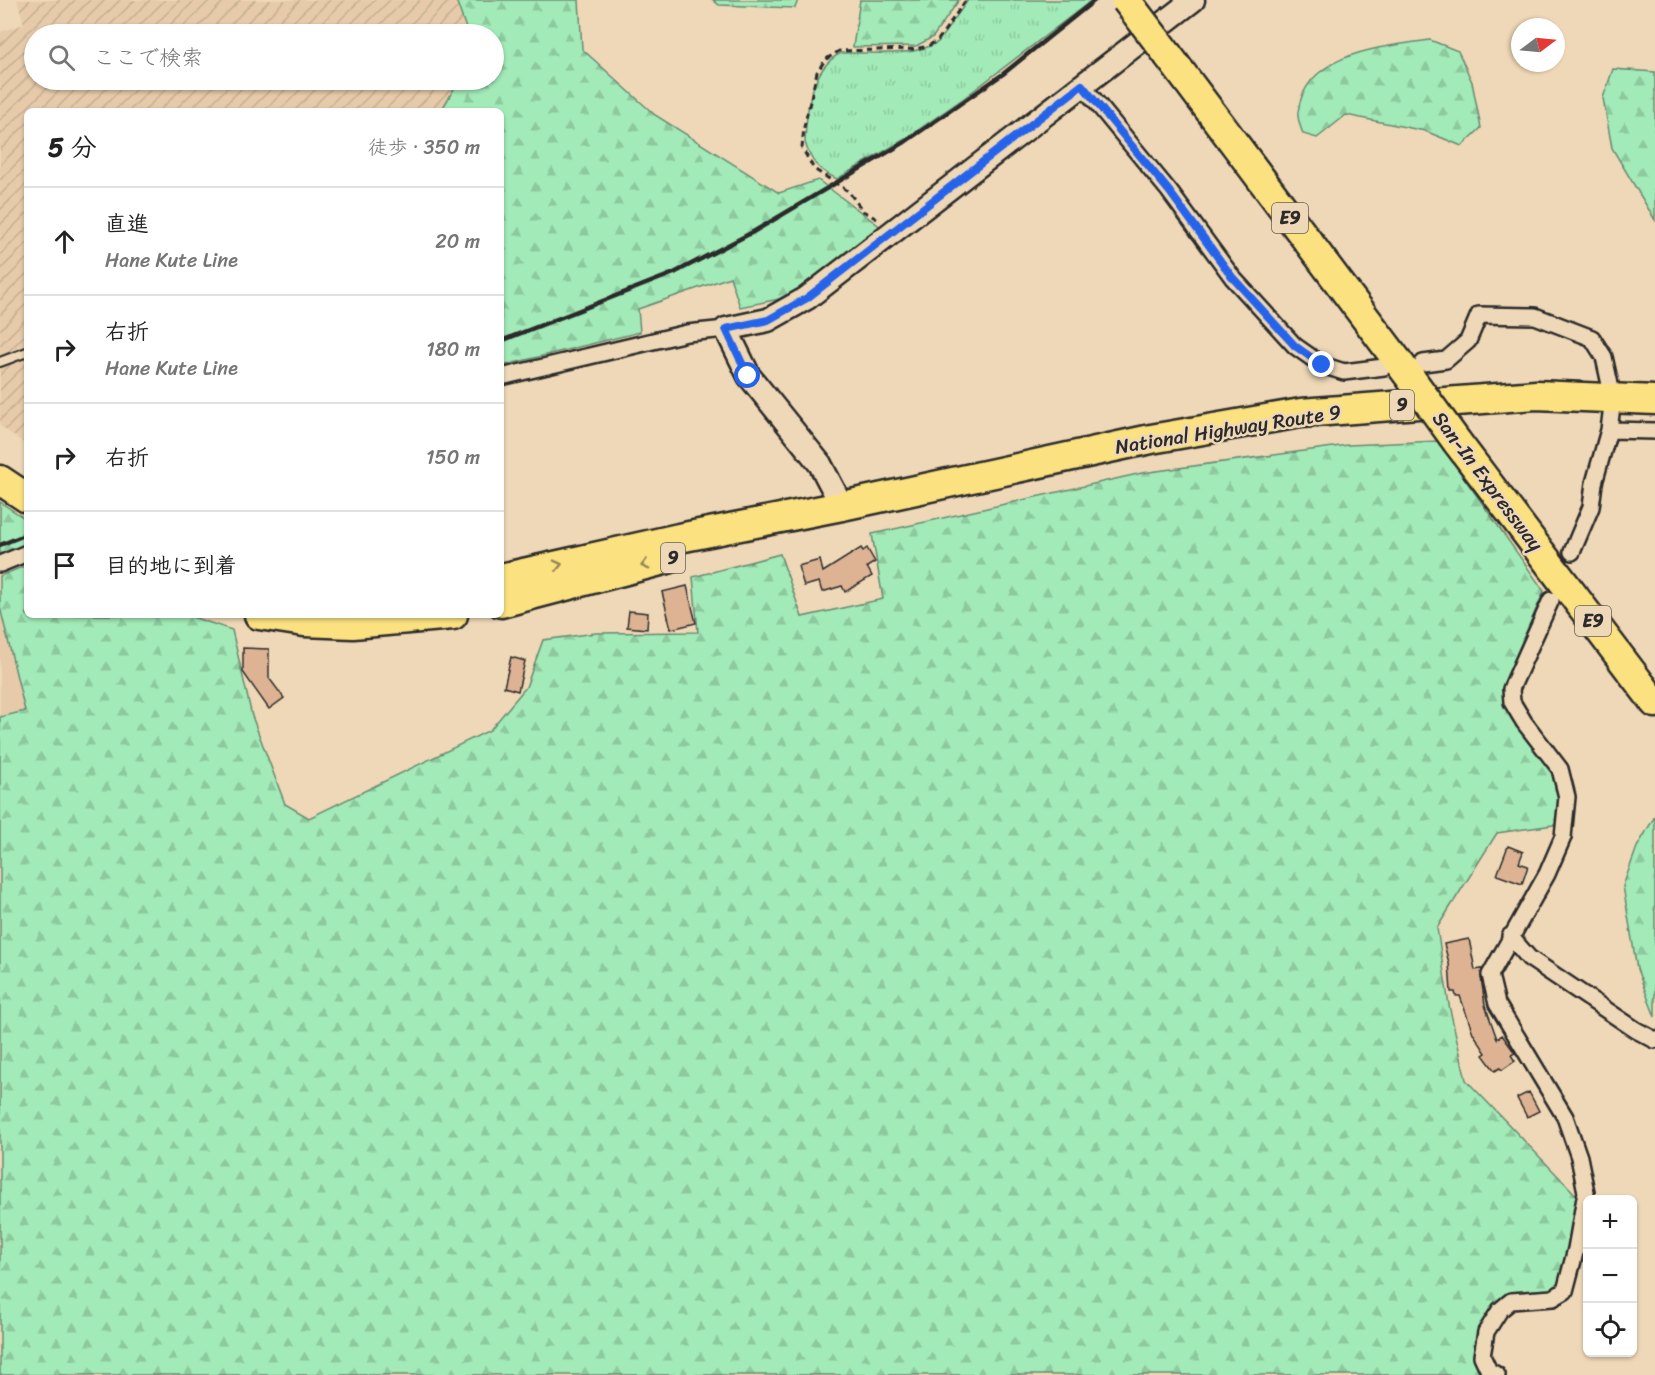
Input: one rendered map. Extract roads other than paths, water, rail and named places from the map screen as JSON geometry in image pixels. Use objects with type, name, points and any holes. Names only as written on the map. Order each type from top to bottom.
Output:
[{"type":"highway","name":"San-In Expressway","points":[[1126,0],[1418,371],[1457,442],[1560,557],[1649,694]]},
{"type":"highway","name":"National Highway Route 9","points":[[504,577],[679,538],[842,506],[1151,439],[1301,413],[1536,396],[1655,400]]},
{"type":"highway","points":[[0,461],[24,476]]},
{"type":"highway","points":[[0,480],[24,496]]},
{"type":"highway","name":"National Highway Route 9","points":[[504,602],[678,557],[842,506]]},
{"type":"highway","points":[[1560,557],[1600,654],[1655,726]]},
{"type":"highway","points":[[278,618],[304,622],[353,624],[420,618]]},
{"type":"main road","points":[[842,506],[820,464],[748,376],[726,329],[768,320],[807,298],[1193,0]]},
{"type":"street","points":[[1082,85],[1169,191],[1233,278],[1295,346],[1322,365],[1344,372],[1384,367]]},
{"type":"street","points":[[1418,371],[1446,360],[1468,341],[1479,315],[1535,316],[1592,338],[1604,357],[1613,398],[1609,430],[1594,483],[1591,507],[1560,557]]},
{"type":"street","points":[[504,376],[687,333],[726,329]]},
{"type":"street","points":[[1609,430],[1655,431]]},
{"type":"street","points":[[0,564],[24,554]]},
{"type":"street","points":[[1497,1375],[1489,1371],[1482,1356],[1486,1332],[1500,1310],[1511,1301],[1553,1298],[1565,1291],[1576,1249],[1586,1192],[1579,1157],[1565,1117],[1497,1004],[1490,975],[1547,874],[1563,837],[1567,797],[1560,769],[1524,722],[1512,702],[1511,689],[1551,600]]},
{"type":"street","points":[[1510,936],[1529,958],[1636,1030],[1655,1040]]},
{"type":"lane","points":[[0,363],[24,353]]},
{"type":"railway","points":[[504,340],[674,273],[753,232],[905,142],[1003,74],[1095,0]]},
{"type":"railway","points":[[0,545],[24,535]]}]
